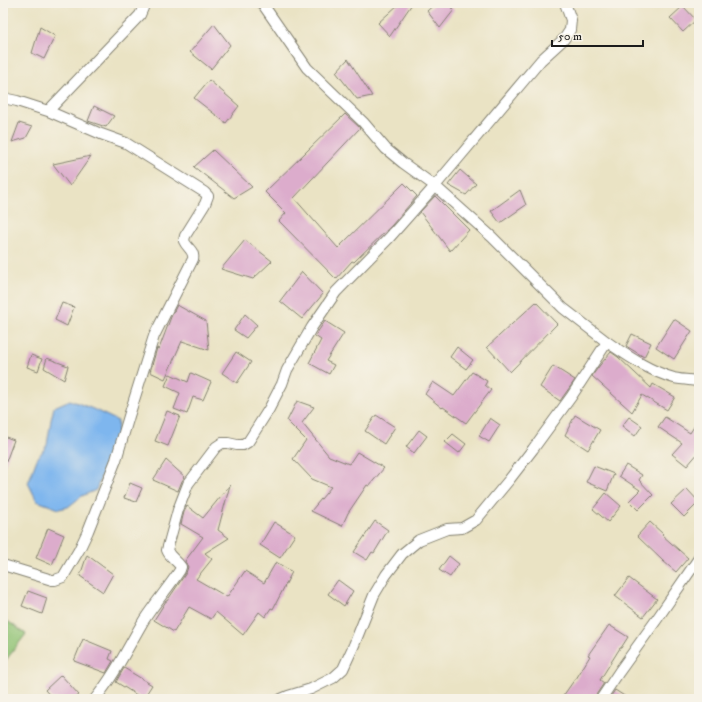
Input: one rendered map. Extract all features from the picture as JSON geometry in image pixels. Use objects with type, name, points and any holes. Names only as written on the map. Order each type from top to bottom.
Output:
[{"type":"street","points":[[48,110],[140,15],[143,8],[141,3]]},
{"type":"street","points":[[262,3],[307,68],[363,122],[386,149],[435,186],[492,237],[563,308],[607,342],[640,363],[655,371],[675,378],[699,381]]},
{"type":"street","points":[[95,699],[115,671],[144,620],[180,570],[181,567],[178,562],[169,555],[167,550],[178,510],[188,484],[216,447],[222,443],[243,445],[248,442],[269,409],[282,384],[287,370],[312,326],[336,292],[389,238],[435,186],[541,60],[564,40],[570,30],[571,20],[565,3]]},
{"type":"street","points":[[3,98],[48,110],[101,134],[126,143],[208,196],[205,204],[185,236],[184,241],[193,252],[193,259],[154,336],[128,416],[116,460],[80,550],[63,577],[55,580],[3,565]]},
{"type":"street","points":[[281,699],[311,689],[333,678],[343,669],[374,595],[402,554],[419,540],[447,529],[462,528],[476,520],[571,397],[607,342]]},
{"type":"street","points":[[601,699],[618,672],[699,558]]},
{"type":"green space","points":[[3,618],[26,634],[3,664]]},
{"type":"water","points":[[70,400],[118,421],[117,446],[103,472],[96,490],[82,496],[68,507],[59,509],[37,501],[28,483],[37,459],[47,445],[54,407]]},
{"type":"building","points":[[436,3],[448,3],[454,10],[440,28],[427,11]]},
{"type":"building","points":[[399,4],[412,4],[390,36],[378,23]]},
{"type":"building","points":[[683,6],[696,20],[683,32],[670,18]]},
{"type":"building","points":[[214,24],[230,45],[211,69],[190,52]]},
{"type":"building","points":[[40,27],[55,36],[44,59],[32,53]]},
{"type":"building","points":[[348,59],[372,96],[357,99],[336,72]]},
{"type":"building","points":[[209,80],[239,106],[226,123],[194,98]]},
{"type":"building","points":[[94,106],[114,116],[106,127],[88,121]]},
{"type":"building","points":[[345,114],[360,128],[294,198],[338,248],[404,183],[417,196],[392,225],[354,262],[352,261],[336,279],[279,221],[286,213],[265,192]]},
{"type":"building","points":[[19,123],[32,127],[26,138],[12,142]]},
{"type":"building","points":[[213,150],[252,187],[234,198],[194,167]]},
{"type":"building","points":[[91,156],[70,186],[53,164]]},
{"type":"building","points":[[460,170],[476,184],[466,195],[448,185]]},
{"type":"building","points":[[520,190],[526,205],[500,223],[491,211]]},
{"type":"building","points":[[435,196],[469,230],[450,251],[420,212]]},
{"type":"building","points":[[245,240],[272,261],[253,279],[221,269]]},
{"type":"building","points":[[302,272],[323,294],[302,319],[280,301]]},
{"type":"building","points":[[536,302],[557,324],[510,372],[487,347]]},
{"type":"building","points":[[62,303],[74,307],[67,326],[55,320]]},
{"type":"building","points":[[177,305],[206,321],[209,350],[182,341],[165,379],[150,372],[157,348],[159,349]]},
{"type":"building","points":[[245,314],[257,325],[246,338],[234,330]]},
{"type":"building","points":[[674,319],[692,331],[674,359],[656,347]]},
{"type":"building","points":[[325,321],[344,333],[326,361],[334,365],[329,374],[309,363],[321,340],[315,336]]},
{"type":"building","points":[[632,334],[651,343],[644,357],[626,346]]},
{"type":"building","points":[[457,347],[473,360],[466,369],[450,357]]},
{"type":"building","points":[[236,352],[251,362],[237,383],[222,373]]},
{"type":"building","points":[[611,352],[651,388],[653,384],[675,397],[667,410],[642,395],[632,412],[592,376]]},
{"type":"building","points":[[31,355],[42,359],[38,371],[27,367]]},
{"type":"building","points":[[47,358],[68,366],[64,380],[44,368]]},
{"type":"building","points":[[553,366],[575,380],[560,401],[540,387]]},
{"type":"building","points":[[472,372],[487,381],[485,385],[491,390],[466,423],[443,407],[442,408],[425,394],[433,382],[454,396]]},
{"type":"building","points":[[191,373],[211,382],[203,400],[193,397],[187,414],[174,409],[180,393],[165,386],[170,374],[188,382]]},
{"type":"building","points":[[297,401],[314,407],[302,423],[329,456],[349,464],[357,452],[384,468],[369,486],[367,485],[348,513],[342,526],[311,511],[331,487],[312,479],[293,459],[306,440],[287,421]]},
{"type":"building","points":[[167,411],[180,416],[168,446],[155,441]]},
{"type":"building","points":[[376,415],[395,427],[384,444],[365,431]]},
{"type":"building","points":[[575,415],[600,430],[588,450],[565,435]]},
{"type":"building","points":[[629,417],[642,426],[635,436],[622,426]]},
{"type":"building","points":[[665,417],[690,433],[699,419],[699,452],[687,466],[672,454],[682,443],[658,427]]},
{"type":"building","points":[[490,418],[500,425],[489,442],[479,436]]},
{"type":"building","points":[[419,430],[427,436],[414,453],[406,447]]},
{"type":"building","points":[[453,434],[466,444],[459,453],[445,442]]},
{"type":"building","points":[[3,436],[14,440],[4,467],[3,467]]},
{"type":"building","points":[[166,460],[185,477],[178,491],[153,480]]},
{"type":"building","points":[[626,465],[642,475],[639,480],[653,495],[638,510],[629,501],[640,490],[619,476]]},
{"type":"building","points":[[594,466],[614,474],[607,491],[586,482]]},
{"type":"building","points":[[130,483],[142,488],[136,502],[124,498]]},
{"type":"building","points":[[230,485],[218,530],[229,538],[205,553],[212,559],[196,579],[227,597],[245,571],[264,583],[276,562],[292,572],[273,609],[271,608],[265,617],[259,612],[243,635],[216,612],[211,619],[189,607],[174,632],[154,620],[186,573],[188,567],[185,561],[203,537],[181,524],[184,512],[187,506],[203,518]]},
{"type":"building","points":[[687,489],[699,502],[684,517],[671,504]]},
{"type":"building","points":[[606,493],[621,506],[608,522],[593,509]]},
{"type":"building","points":[[375,521],[388,530],[374,553],[372,552],[367,560],[354,552]]},
{"type":"building","points":[[274,522],[295,535],[280,558],[260,545]]},
{"type":"building","points":[[650,522],[688,558],[676,572],[637,536]]},
{"type":"building","points":[[48,528],[64,535],[52,565],[36,558]]},
{"type":"building","points":[[87,555],[113,574],[103,592],[80,576]]},
{"type":"building","points":[[449,556],[459,564],[450,577],[439,570]]},
{"type":"building","points":[[629,578],[657,599],[643,617],[615,596]]},
{"type":"building","points":[[338,580],[353,591],[344,606],[328,594]]},
{"type":"building","points":[[28,591],[47,598],[42,614],[22,606]]},
{"type":"building","points":[[609,625],[628,637],[600,680],[604,683],[595,699],[561,699],[576,679],[590,656],[588,655]]},
{"type":"building","points":[[83,639],[112,651],[109,659],[113,661],[106,673],[74,661]]},
{"type":"building","points":[[124,668],[152,685],[143,699],[116,682]]},
{"type":"building","points":[[61,675],[79,695],[74,699],[53,699],[45,690]]},
{"type":"building","points":[[615,690],[629,699],[609,699]]}]
